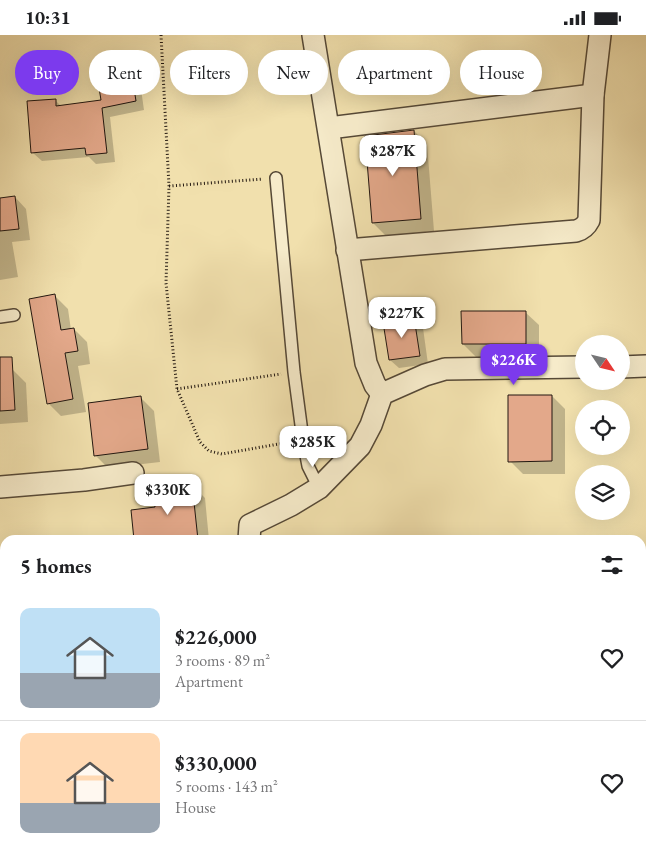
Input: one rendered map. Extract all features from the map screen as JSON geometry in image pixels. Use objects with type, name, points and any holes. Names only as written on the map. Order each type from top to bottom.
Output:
[{"type":"street","points":[[313,35],[366,363],[375,385],[382,393]]},
{"type":"street","points":[[348,250],[582,229],[589,220],[593,95],[600,35]]},
{"type":"street","points":[[329,128],[593,95]]},
{"type":"street","points":[[630,367],[646,366]]},
{"type":"street","points":[[249,535],[250,525],[291,505],[319,488],[360,446],[371,425],[382,393],[445,369],[575,367]]},
{"type":"street","points":[[0,487],[84,480],[133,473]]},
{"type":"lane","points":[[276,178],[294,372],[303,440],[308,466],[319,488]]},
{"type":"lane","points":[[0,317],[14,315]]},
{"type":"path","points":[[161,35],[169,185],[166,283],[178,389],[200,442],[209,451],[222,454],[303,440]]},
{"type":"path","points":[[169,185],[276,178]]},
{"type":"path","points":[[178,389],[294,372]]},
{"type":"building","points":[[100,95],[135,95],[136,101],[102,108],[107,153],[86,155],[85,148],[31,153],[27,101],[56,99],[56,106],[101,100]]},
{"type":"building","points":[[414,130],[421,219],[372,223],[365,136]]},
{"type":"building","points":[[15,196],[19,229],[0,231],[0,198]]},
{"type":"building","points":[[55,294],[61,330],[74,328],[78,351],[65,353],[73,399],[47,404],[29,299]]},
{"type":"building","points":[[461,311],[526,311],[526,344],[462,344]]},
{"type":"building","points":[[414,317],[420,356],[389,360],[383,322]]},
{"type":"building","points":[[0,357],[12,357],[15,410],[0,411]]},
{"type":"building","points":[[508,395],[552,395],[552,461],[508,462]]},
{"type":"building","points":[[141,396],[148,449],[94,456],[88,403]]},
{"type":"building","points":[[192,483],[197,535],[134,535],[131,510],[155,507],[153,487]]}]
